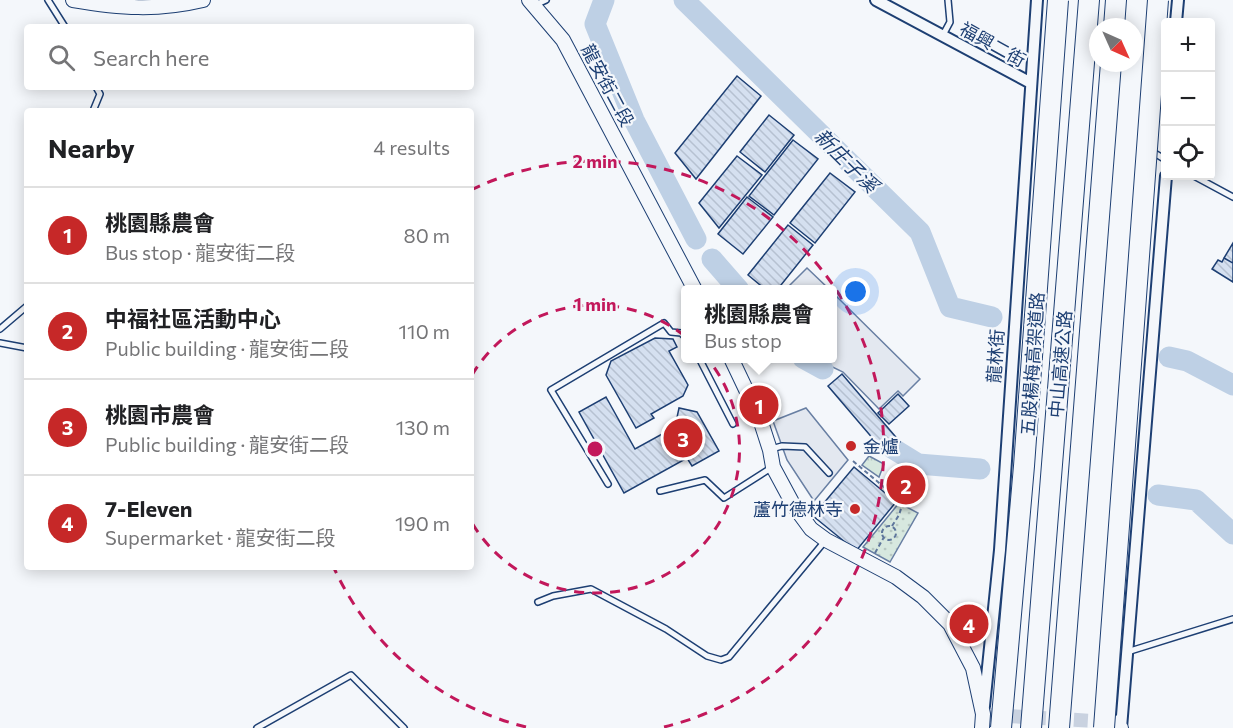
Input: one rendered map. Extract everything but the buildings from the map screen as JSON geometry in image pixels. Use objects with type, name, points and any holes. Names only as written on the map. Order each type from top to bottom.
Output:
[{"type":"highway","name":"五股楊梅高架道路","points":[[989,721],[1024,465],[1058,0]]},
{"type":"highway","name":"中山高速公路","points":[[1031,728],[1089,0]]},
{"type":"highway","points":[[1115,18],[1116,0]]},
{"type":"highway","points":[[1115,726],[1158,0]]},
{"type":"highway","name":"中山高速公路","points":[[1059,728],[1110,72]]},
{"type":"street","points":[[73,0],[115,3],[173,3],[203,0]]},
{"type":"street","name":"福興二街","points":[[876,0],[1031,83]]},
{"type":"street","name":"龍林街","points":[[989,721],[1012,345],[1037,0]]},
{"type":"street","points":[[1176,18],[1178,0]]},
{"type":"street","name":"龍安街二段","points":[[536,2],[563,40],[693,285]]},
{"type":"street","points":[[1115,726],[1127,652],[1166,180]]},
{"type":"street","points":[[733,363],[760,419],[773,467],[794,506],[811,529],[826,540],[896,577],[923,597],[950,624],[973,668],[989,721]]},
{"type":"lane","points":[[48,0],[63,24]]},
{"type":"lane","points":[[943,35],[950,22],[948,0]]},
{"type":"lane","points":[[94,108],[100,94],[98,90]]},
{"type":"lane","points":[[1156,154],[1161,157]]},
{"type":"lane","points":[[1201,180],[1233,197]]},
{"type":"lane","points":[[0,329],[24,309]]},
{"type":"lane","points":[[608,484],[551,390],[664,323],[671,332],[681,333]]},
{"type":"lane","points":[[0,343],[24,347]]},
{"type":"lane","points":[[702,363],[733,424]]},
{"type":"lane","points":[[770,450],[782,446],[805,447],[829,473]]},
{"type":"lane","points":[[660,490],[705,480],[724,498],[773,467]]},
{"type":"lane","points":[[538,602],[554,596],[591,589],[666,629],[707,656],[721,660],[729,657],[826,540]]},
{"type":"lane","points":[[1127,652],[1233,619]]},
{"type":"lane","points":[[257,728],[351,675],[404,728]]},
{"type":"path","points":[[853,461],[904,501],[899,515],[891,526],[884,529],[885,537],[869,563]]},
{"type":"path","points":[[885,537],[891,539],[896,535],[896,531],[891,526]]},
{"type":"green space","points":[[869,456],[884,464],[879,477],[862,465]]},
{"type":"green space","points":[[899,503],[918,513],[890,562],[863,547]]},
{"type":"shaded area","points":[[807,268],[825,285],[790,285]]},
{"type":"shaded area","points":[[837,297],[920,379],[903,396],[898,391],[879,409],[843,372],[824,363],[837,363]]},
{"type":"shaded area","points":[[806,408],[848,460],[814,501],[787,460],[773,421]]},
{"type":"waterway","points":[[604,0],[595,24],[634,120],[696,239]]},
{"type":"waterway","name":"新庄子溪","points":[[684,0],[920,232],[950,307],[992,317]]},
{"type":"waterway","points":[[712,259],[735,285]]},
{"type":"waterway","name":"新庄子溪","points":[[1169,357],[1187,361],[1233,385]]},
{"type":"waterway","points":[[812,363],[823,369]]},
{"type":"waterway","points":[[892,448],[918,464],[980,469]]},
{"type":"waterway","points":[[1158,495],[1196,500],[1233,534]]},
{"type":"tunnel","points":[[990,715],[1112,722]]},
{"type":"place","name":"桃園縣農會","points":[[759,405]]},
{"type":"place","name":"桃園市農會","points":[[683,438]]},
{"type":"place","name":"金爐","points":[[851,446]]},
{"type":"place","name":"中福社區活動中心","points":[[906,485]]},
{"type":"place","name":"蘆竹德林寺","points":[[855,509]]},
{"type":"place","name":"7-Eleven","points":[[969,624]]}]
